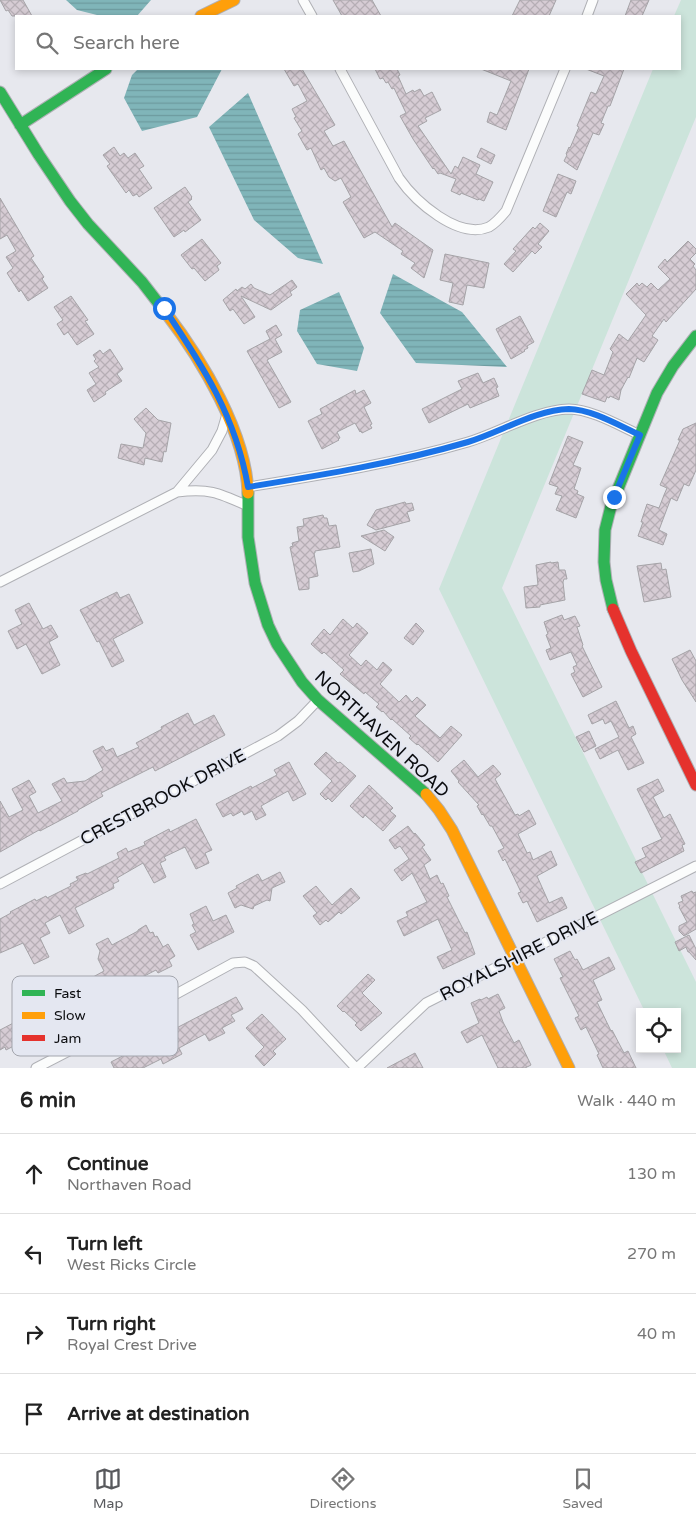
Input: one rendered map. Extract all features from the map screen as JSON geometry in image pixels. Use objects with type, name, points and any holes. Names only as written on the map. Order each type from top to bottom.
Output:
[{"type":"street","points":[[204,15],[234,0]]},
{"type":"street","points":[[304,0],[312,15]]},
{"type":"street","points":[[587,15],[593,0]]},
{"type":"street","points":[[20,125],[104,70]]},
{"type":"street","points":[[341,70],[399,178],[408,190],[420,203],[437,215],[462,227],[476,230],[488,227],[496,222],[506,211],[565,70]]},
{"type":"street","name":"NORTHAVEN ROAD","points":[[0,92],[61,189],[80,215],[164,308],[204,369],[227,413],[244,464],[248,487],[248,536],[255,582],[265,618],[289,665],[318,700],[425,793],[439,810],[452,830],[569,1068]]},
{"type":"street","points":[[696,336],[686,347],[660,387],[614,497],[607,520],[603,561],[604,577],[616,619],[696,785]]},
{"type":"street","points":[[248,487],[364,468],[493,434],[551,411],[580,410],[640,435]]},
{"type":"street","points":[[177,492],[212,450],[222,431],[227,413]]},
{"type":"street","points":[[0,582],[177,492],[209,490],[248,506]]},
{"type":"street","name":"CRESTBROOK DRIVE","points":[[0,884],[278,736],[298,721],[318,700]]},
{"type":"street","name":"ROYALSHIRE DRIVE","points":[[357,1068],[426,1003],[696,866]]},
{"type":"street","points":[[178,992],[233,962],[245,962],[254,966],[302,1010],[357,1068]]},
{"type":"street","points":[[36,1068],[59,1056]]},
{"type":"green space","points":[[681,0],[696,0],[696,117],[502,588],[696,982],[696,1068],[672,1068],[665,1053],[681,1053],[681,1008],[643,1008],[439,589],[653,70],[681,70],[681,15],[674,15]]},
{"type":"water","points":[[66,0],[151,0],[138,15],[97,15],[77,10]]},
{"type":"water","points":[[137,70],[221,70],[197,117],[142,131],[124,98],[132,75]]},
{"type":"water","points":[[248,93],[323,264],[298,258],[254,220],[209,127]]},
{"type":"water","points":[[393,274],[462,312],[507,367],[416,363],[380,313]]},
{"type":"water","points":[[339,292],[364,348],[357,371],[317,364],[297,331],[300,310]]},
{"type":"building","points":[[0,0],[23,0],[31,15],[12,16],[8,10],[6,11]]},
{"type":"building","points":[[333,0],[372,0],[380,15],[341,15]]},
{"type":"building","points":[[520,0],[556,0],[549,15],[512,15]]},
{"type":"building","points":[[631,0],[649,0],[642,15],[625,15]]},
{"type":"building","points":[[285,70],[303,70],[335,125],[324,131],[333,146],[344,141],[392,227],[395,223],[433,250],[424,278],[411,268],[415,263],[401,254],[403,251],[375,232],[364,238],[343,202],[351,197],[341,178],[335,181],[329,177],[324,168],[321,170],[311,148],[307,150],[298,134],[302,131],[294,118],[296,117],[292,109],[307,101],[298,84],[294,86]]},
{"type":"building","points":[[376,70],[398,70],[400,75],[398,76],[406,94],[420,89],[424,96],[432,92],[441,110],[425,118],[427,121],[418,126],[451,174],[455,166],[458,168],[463,157],[480,165],[476,174],[493,182],[484,201],[451,191],[456,179],[438,174],[433,169],[400,116],[406,113],[394,88],[392,89],[383,78],[380,79]]},
{"type":"building","points":[[484,70],[529,70],[506,130],[487,122],[490,112],[497,115],[511,81]]},
{"type":"building","points":[[589,70],[624,70],[610,106],[608,106],[601,123],[604,124],[599,135],[593,133],[577,170],[564,161],[566,154],[579,127],[577,126],[591,92],[596,94],[604,76]]},
{"type":"building","points":[[114,147],[120,156],[124,153],[128,158],[135,153],[144,166],[139,169],[152,188],[139,197],[137,194],[133,196],[129,190],[126,193],[107,166],[110,164],[103,155]]},
{"type":"building","points":[[481,148],[495,155],[491,164],[477,157]]},
{"type":"building","points":[[558,174],[576,181],[571,194],[567,192],[556,217],[543,211]]},
{"type":"building","points":[[185,187],[192,197],[188,202],[201,220],[185,232],[184,230],[174,237],[154,208]]},
{"type":"building","points":[[0,198],[34,256],[31,258],[44,277],[42,279],[48,288],[28,301],[21,290],[19,292],[7,273],[13,268],[6,257],[16,251],[7,235],[0,239]]},
{"type":"building","points":[[540,223],[549,231],[538,244],[542,247],[535,254],[532,251],[513,272],[504,264],[516,251],[513,249],[533,227],[535,229]]},
{"type":"building","points":[[202,239],[221,263],[217,266],[219,270],[205,281],[181,255]]},
{"type":"building","points":[[688,241],[696,249],[696,253],[690,259],[695,264],[693,266],[696,270],[696,289],[666,322],[664,319],[652,336],[658,340],[644,362],[637,358],[629,378],[621,390],[619,400],[610,396],[609,398],[607,397],[605,402],[582,394],[592,370],[604,375],[613,352],[610,349],[619,334],[628,341],[646,315],[626,294],[637,283],[639,286],[642,283],[647,287],[651,283],[658,290],[670,279],[658,267],[665,259],[667,262]]},
{"type":"building","points":[[445,254],[489,263],[484,288],[467,285],[463,305],[449,302],[453,283],[440,280]]},
{"type":"building","points":[[292,280],[297,287],[290,292],[292,295],[271,310],[241,296],[255,317],[244,324],[233,309],[230,311],[223,300],[236,289],[237,291],[242,287],[245,289],[251,284],[254,288],[270,295]]},
{"type":"building","points":[[71,296],[88,320],[85,321],[94,334],[77,345],[68,332],[64,335],[57,324],[63,320],[54,307]]},
{"type":"building","points":[[520,316],[534,342],[527,346],[528,348],[525,351],[511,359],[496,329]]},
{"type":"building","points":[[276,325],[282,335],[275,339],[282,352],[267,360],[291,402],[279,408],[247,351],[270,339],[266,331]]},
{"type":"building","points":[[110,349],[123,369],[117,374],[122,381],[94,402],[87,390],[96,384],[89,373],[99,367],[94,361],[96,359],[93,355],[100,350],[103,354]]},
{"type":"building","points":[[478,373],[483,383],[494,378],[499,396],[470,408],[468,404],[429,423],[422,409],[462,389],[458,381]]},
{"type":"building","points":[[355,390],[356,394],[364,390],[371,403],[364,407],[372,428],[362,433],[355,423],[337,432],[339,440],[322,449],[308,421],[322,414],[320,409]]},
{"type":"building","points":[[146,408],[158,420],[171,423],[166,452],[164,451],[162,462],[145,458],[144,465],[118,458],[121,444],[143,448],[146,433],[134,419]]},
{"type":"building","points":[[696,423],[696,470],[689,486],[684,484],[677,501],[671,498],[659,530],[667,534],[663,545],[638,536],[647,504],[659,508],[667,488],[660,485],[683,429]]},
{"type":"building","points":[[568,436],[583,442],[573,465],[581,468],[574,489],[578,491],[577,494],[584,497],[576,518],[556,510],[562,496],[555,494],[558,487],[549,484]]},
{"type":"building","points":[[405,502],[406,504],[412,503],[414,510],[407,512],[410,521],[376,530],[367,525],[376,510]]},
{"type":"building","points":[[323,515],[324,518],[327,518],[329,526],[336,525],[340,547],[315,551],[318,576],[309,578],[309,589],[299,590],[290,547],[293,546],[292,543],[299,541],[297,527],[304,526],[303,519]]},
{"type":"building","points":[[384,530],[394,537],[385,551],[361,536]]},
{"type":"building","points":[[371,549],[374,564],[353,572],[349,553]]},
{"type":"building","points":[[558,562],[559,570],[565,570],[567,579],[564,579],[563,582],[565,600],[540,605],[540,607],[526,608],[524,587],[538,585],[536,565]]},
{"type":"building","points":[[661,563],[662,570],[666,569],[671,597],[644,602],[637,566]]},
{"type":"building","points":[[117,592],[120,598],[129,594],[143,623],[113,639],[124,661],[112,667],[80,610]]},
{"type":"building","points":[[29,603],[43,629],[51,625],[58,637],[49,642],[60,665],[42,674],[26,644],[17,649],[8,631],[22,624],[15,610]]},
{"type":"building","points":[[562,615],[564,620],[575,616],[580,626],[577,627],[582,646],[602,687],[583,697],[571,674],[575,672],[573,667],[577,665],[571,652],[550,660],[546,650],[551,648],[544,622]]},
{"type":"building","points":[[343,619],[353,628],[357,623],[368,633],[349,655],[361,666],[366,660],[377,670],[383,662],[392,670],[380,684],[399,702],[406,695],[412,702],[417,697],[426,705],[415,716],[440,738],[451,726],[462,735],[438,762],[409,738],[411,736],[383,711],[376,707],[379,704],[340,674],[344,670],[324,652],[322,654],[311,644],[324,629],[330,635]]},
{"type":"building","points":[[416,623],[424,631],[413,645],[404,638]]},
{"type":"building","points":[[690,650],[696,661],[696,702],[682,680],[672,659]]},
{"type":"building","points":[[616,701],[629,728],[633,726],[636,734],[631,737],[644,763],[628,770],[618,750],[600,759],[595,749],[619,737],[611,721],[605,724],[603,719],[592,724],[588,715]]},
{"type":"building","points":[[188,713],[194,725],[214,715],[225,735],[155,771],[153,767],[101,793],[103,796],[78,811],[0,852],[0,801],[9,817],[23,810],[12,789],[29,780],[36,792],[29,796],[38,813],[62,801],[52,784],[64,778],[67,783],[85,781],[103,770],[93,751],[103,746],[106,751],[113,748],[117,757],[139,747],[136,743]]},
{"type":"building","points":[[589,731],[596,746],[584,752],[576,737]]},
{"type":"building","points":[[326,752],[356,776],[332,802],[328,798],[326,800],[320,794],[332,781],[314,764]]},
{"type":"building","points":[[464,760],[478,777],[493,765],[501,774],[495,779],[515,815],[518,814],[519,816],[529,810],[536,824],[518,834],[527,853],[530,852],[533,860],[551,851],[557,865],[537,876],[549,903],[562,897],[567,908],[537,922],[527,901],[523,903],[518,893],[521,892],[505,859],[503,861],[498,851],[504,848],[492,826],[482,815],[477,806],[479,805],[458,782],[451,771]]},
{"type":"building","points":[[289,762],[306,794],[293,801],[288,791],[261,806],[266,815],[256,820],[252,811],[244,815],[242,811],[233,816],[231,813],[223,817],[216,804],[277,775],[274,770]]},
{"type":"building","points":[[658,779],[664,791],[653,797],[664,818],[670,814],[685,844],[682,845],[684,851],[641,873],[635,862],[646,857],[642,848],[662,839],[637,789]]},
{"type":"building","points":[[369,785],[393,808],[390,811],[396,816],[383,831],[365,815],[363,818],[350,806]]},
{"type":"building","points":[[196,819],[212,850],[205,853],[209,863],[196,869],[185,847],[164,857],[166,860],[160,863],[166,877],[154,883],[143,863],[117,878],[119,881],[113,884],[114,888],[75,908],[84,926],[69,934],[60,915],[45,923],[50,933],[40,938],[49,957],[34,964],[23,943],[0,953],[0,919],[10,912],[35,899],[36,901],[46,896],[47,898],[71,886],[70,884],[78,880],[76,877],[87,874],[119,858],[117,853],[126,848],[128,852],[145,845],[144,842],[169,829],[170,832]]},
{"type":"building","points":[[408,826],[425,845],[422,847],[431,860],[424,865],[430,879],[437,875],[441,884],[443,883],[449,896],[447,897],[465,933],[467,932],[475,954],[443,969],[437,957],[452,950],[438,919],[404,936],[397,921],[408,916],[406,912],[427,902],[412,873],[402,881],[394,870],[409,859],[400,846],[395,849],[389,840]]},
{"type":"building","points":[[280,872],[285,882],[272,888],[270,901],[267,900],[254,906],[253,909],[241,905],[235,908],[228,893],[237,888],[236,886],[258,874],[262,881]]},
{"type":"building","points":[[316,886],[332,905],[351,888],[360,898],[341,914],[339,912],[328,922],[326,920],[320,925],[313,916],[317,913],[303,896]]},
{"type":"building","points":[[692,891],[693,893],[696,892],[696,929],[684,936],[679,931],[679,926],[687,922],[678,903],[683,901],[681,896]]},
{"type":"building","points":[[206,906],[213,921],[226,915],[234,932],[198,950],[190,935],[196,932],[192,925],[194,924],[190,914]]},
{"type":"building","points":[[146,925],[150,933],[153,932],[155,937],[157,936],[163,947],[168,944],[175,956],[169,960],[172,966],[158,973],[156,970],[144,976],[95,976],[104,971],[98,959],[100,951],[96,944],[108,938],[112,945]]},
{"type":"building","points":[[689,935],[696,949],[696,960],[686,947],[679,951],[675,942]]},
{"type":"building","points":[[570,951],[583,970],[609,957],[615,969],[593,980],[602,1000],[597,1002],[624,1053],[628,1051],[636,1068],[603,1068],[597,1055],[599,1054],[586,1027],[581,1030],[575,1018],[579,1016],[560,978],[563,977],[554,959]]},
{"type":"building","points":[[368,974],[375,980],[362,993],[382,1013],[361,1031],[355,1025],[357,1023],[337,1006]]},
{"type":"building","points":[[498,994],[505,1008],[499,1011],[503,1022],[514,1043],[519,1040],[531,1065],[525,1068],[498,1068],[482,1035],[467,1043],[461,1032],[479,1023],[471,1003],[487,997],[488,999]]},
{"type":"building","points":[[236,997],[243,1009],[231,1015],[235,1021],[222,1028],[225,1033],[209,1041],[205,1034],[179,1048],[182,1054],[163,1064],[161,1059],[143,1068],[114,1068],[111,1062],[123,1056],[178,1056],[178,1027]]},
{"type":"building","points":[[262,1014],[286,1039],[273,1051],[276,1054],[264,1066],[255,1056],[264,1047],[246,1028]]},
{"type":"building","points":[[12,1024],[12,1047],[6,1050],[5,1047],[0,1050],[0,1030]]},
{"type":"building","points":[[415,1053],[423,1068],[387,1068]]},
{"type":"traffic: fast","points":[[20,125],[104,70]]},
{"type":"traffic: fast","points":[[0,92],[70,201],[88,224],[142,282],[166,313]]},
{"type":"traffic: fast","points":[[613,609],[604,562],[605,530],[611,506],[657,393],[673,366],[696,336]]},
{"type":"traffic: fast","points":[[248,493],[248,537],[255,583],[268,625],[277,644],[302,682],[318,700],[426,794]]},
{"type":"traffic: slow","points":[[203,15],[234,0]]},
{"type":"traffic: slow","points":[[166,313],[194,353],[220,398],[231,422],[245,470],[248,493]]},
{"type":"traffic: slow","points":[[426,794],[452,830],[569,1068]]},
{"type":"traffic: jam","points":[[613,609],[631,651],[696,785]]},
{"type":"route","points":[[164,308],[213,385],[227,413],[244,464],[248,487],[364,468],[468,442],[493,434],[535,416],[551,411],[570,409],[580,410],[640,435],[614,497]]}]
